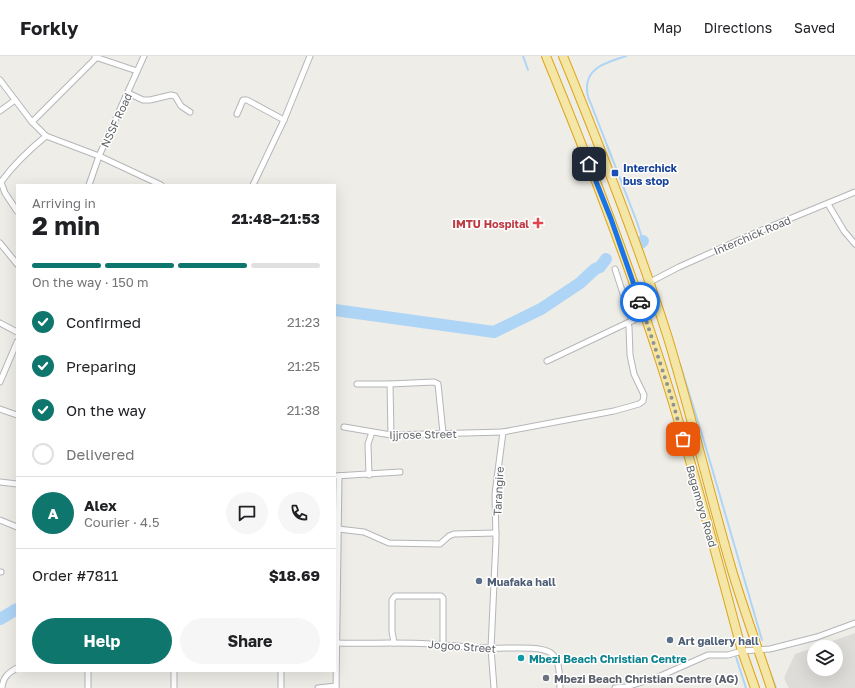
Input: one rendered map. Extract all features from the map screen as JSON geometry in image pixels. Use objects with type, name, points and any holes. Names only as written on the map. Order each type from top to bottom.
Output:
[{"type":"highway","name":"Bagamoyo Road","points":[[546,56],[619,242],[671,396],[742,651],[755,688]]},
{"type":"highway","name":"Bagamoyo Road","points":[[564,56],[596,136],[650,282],[670,347],[731,568],[758,651],[772,688]]},
{"type":"street","name":"NSSF Road","points":[[89,184],[99,156],[144,56]]},
{"type":"street","points":[[254,184],[284,120],[310,56]]},
{"type":"street","points":[[32,122],[95,57],[137,71]]},
{"type":"street","points":[[0,80],[32,122],[46,136],[99,156],[159,184]]},
{"type":"street","points":[[128,93],[143,100],[150,100],[171,95],[175,96],[181,106],[190,112]]},
{"type":"street","points":[[0,111],[15,100]]},
{"type":"street","points":[[237,114],[243,100],[247,100],[284,120]]},
{"type":"street","points":[[16,210],[5,193],[0,181],[27,152],[46,136]]},
{"type":"street","name":"Interchick Road","points":[[650,282],[679,267],[755,233],[855,192]]},
{"type":"street","points":[[828,204],[844,231],[855,244]]},
{"type":"street","points":[[0,243],[16,263]]},
{"type":"street","points":[[503,432],[614,411],[639,404],[643,401],[644,395],[634,374],[630,355],[630,322],[615,269]]},
{"type":"street","points":[[547,361],[644,315]]},
{"type":"street","points":[[0,323],[16,331]]},
{"type":"street","points":[[0,382],[16,344]]},
{"type":"street","points":[[357,384],[434,382],[438,384],[443,433]]},
{"type":"street","points":[[390,384],[391,435]]},
{"type":"street","points":[[0,409],[16,415]]},
{"type":"street","name":"Ijjrose Street","points":[[344,427],[391,435],[503,432]]},
{"type":"street","points":[[369,475],[368,444],[372,432]]},
{"type":"street","name":"Tarangire","points":[[494,688],[491,648],[495,590],[495,494],[503,432]]},
{"type":"street","points":[[318,688],[336,687],[338,529],[337,476],[400,472]]},
{"type":"street","points":[[0,482],[16,484]]},
{"type":"street","points":[[0,520],[16,527]]},
{"type":"street","points":[[338,529],[364,532],[389,543],[420,545],[440,544],[449,536],[454,534],[496,533]]},
{"type":"street","points":[[394,643],[391,622],[392,600],[394,597],[441,596],[443,598],[443,644]]},
{"type":"street","points":[[615,688],[638,684],[658,677],[708,655],[770,649],[817,636],[855,623]]},
{"type":"street","name":"Jogoo Street","points":[[336,643],[443,644],[491,648],[533,648],[544,650],[552,653],[556,660],[559,668],[560,688]]},
{"type":"street","points":[[2,688],[3,680],[8,674],[16,669]]},
{"type":"street","points":[[88,672],[88,688]]},
{"type":"street","points":[[174,672],[174,688]]},
{"type":"street","points":[[280,672],[281,688]]},
{"type":"shaded area","points":[[855,633],[855,688],[789,688],[784,678],[795,654],[807,650],[807,676],[843,676],[843,640],[836,640]]},
{"type":"waterway","points":[[523,56],[528,70]]},
{"type":"waterway","points":[[626,56],[606,63],[595,70],[590,75],[587,91],[643,241]]},
{"type":"waterway","points":[[336,310],[494,332],[541,309],[580,283],[595,269],[600,267],[606,259]]},
{"type":"waterway","points":[[680,364],[762,640]]},
{"type":"waterway","points":[[0,619],[16,610]]},
{"type":"waterway","points":[[736,657],[746,688]]},
{"type":"waterway","points":[[767,664],[776,688]]},
{"type":"way so far","points":[[640,302],[671,396],[683,439]]},
{"type":"place","name":"Interchick bus stop","points":[[615,173]]},
{"type":"place","name":"IMTU Hospital","points":[[538,223]]},
{"type":"place","name":"Muafaka hall","points":[[479,581]]},
{"type":"place","name":"Art gallery hall","points":[[670,640]]},
{"type":"place","name":"Mbezi Beach Christian Centre","points":[[521,658]]},
{"type":"place","name":"Mbezi Beach Christian Centre (AG)","points":[[546,678]]},
{"type":"route","points":[[589,164],[611,219],[640,302]]}]
